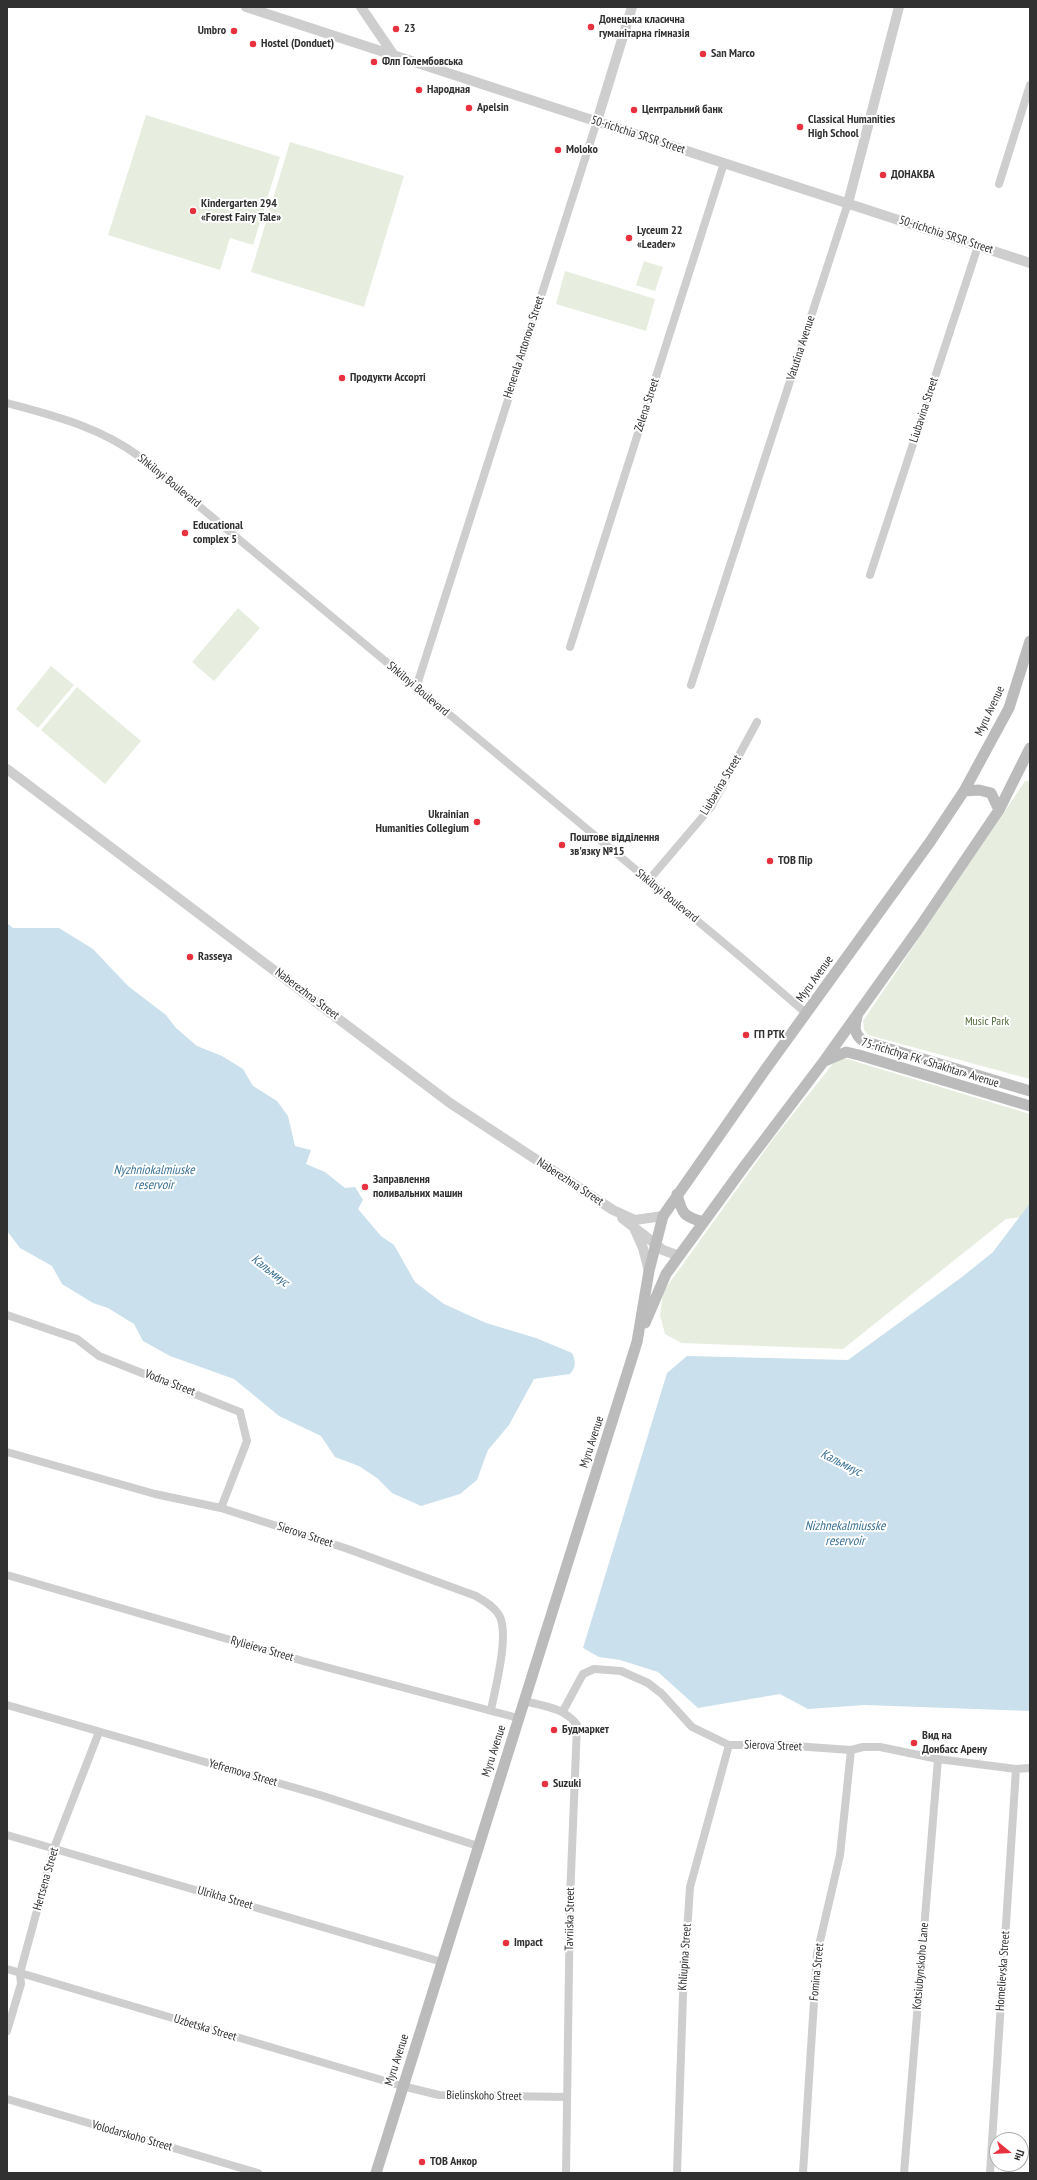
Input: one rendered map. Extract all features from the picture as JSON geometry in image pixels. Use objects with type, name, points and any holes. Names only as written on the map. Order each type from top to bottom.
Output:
[{"type":"main road","name":"Myru Avenue","points":[[638,1339],[654,1244],[663,1216],[677,1194],[930,842],[964,791],[1008,708],[1030,641]]},
{"type":"main road","name":"Myru Avenue","points":[[376,2173],[402,2086],[638,1339],[666,1274],[824,1061],[999,810],[1030,748]]},
{"type":"main road","points":[[964,791],[979,790],[991,793],[999,810]]},
{"type":"main road","name":"75-richchya FK «Shakhtar» Avenue","points":[[857,1015],[854,1027],[858,1037],[864,1041],[1030,1091]]},
{"type":"main road","name":"75-richchya FK «Shakhtar» Avenue","points":[[824,1061],[846,1052],[859,1054],[1030,1106]]},
{"type":"main road","points":[[677,1194],[681,1209],[685,1216],[704,1222]]},
{"type":"street","name":"50-richchia SRSR Street","points":[[246,7],[1030,262]]},
{"type":"street","points":[[361,7],[393,54]]},
{"type":"street","name":"Henerala Antonova Street","points":[[416,688],[597,122],[632,7]]},
{"type":"street","name":"Vatutina Avenue","points":[[691,685],[848,203],[899,7]]},
{"type":"street","points":[[999,184],[1030,85]]},
{"type":"street","name":"Zelena Street","points":[[570,647],[724,163]]},
{"type":"street","name":"Liubavina Street","points":[[870,575],[978,246]]},
{"type":"street","name":"Shkilnyi Boulevard","points":[[7,403],[92,429],[120,443],[806,1014]]},
{"type":"street","name":"Liubavina Street","points":[[648,881],[711,807],[757,722]]},
{"type":"street","name":"Naberezhna Street","points":[[7,768],[450,1103],[613,1210]]},
{"type":"street","points":[[613,1210],[635,1220],[663,1216]]},
{"type":"street","points":[[613,1210],[654,1244],[667,1252],[680,1256]]},
{"type":"street","points":[[634,1228],[643,1248],[649,1271]]},
{"type":"street","name":"Vodna Street","points":[[7,1315],[77,1339],[99,1356],[240,1412],[247,1441],[221,1508]]},
{"type":"street","name":"Sierova Street","points":[[7,1452],[155,1494],[221,1508],[348,1549],[476,1596],[490,1604],[500,1616],[502,1648],[491,1710]]},
{"type":"street","name":"Rylieieva Street","points":[[7,1575],[274,1653],[518,1718]]},
{"type":"street","name":"Sierova Street","points":[[563,1711],[583,1674],[594,1669],[621,1671],[648,1683],[662,1694],[692,1727],[728,1745],[780,1745],[851,1750],[863,1747],[880,1747],[938,1759],[1016,1768],[1030,1768]]},
{"type":"street","points":[[524,1701],[563,1711]]},
{"type":"street","name":"Yefremova Street","points":[[7,1705],[320,1795],[478,1846]]},
{"type":"street","name":"Tavriiska Street","points":[[563,1711],[571,1716],[577,1725],[570,1899],[566,2173]]},
{"type":"street","name":"Hertsena Street","points":[[7,2031],[21,1984],[20,1973],[54,1848],[99,1732]]},
{"type":"street","name":"Khliupina Street","points":[[677,2173],[683,1995],[690,1887],[728,1745]]},
{"type":"street","name":"Fomina Street","points":[[803,2173],[817,1954],[840,1855],[851,1750]]},
{"type":"street","name":"Kotsiubynskoho Lane","points":[[904,2173],[938,1759]]},
{"type":"street","name":"Homelievska Street","points":[[990,2173],[1016,1768]]},
{"type":"street","name":"Ulrikha Street","points":[[7,1835],[442,1962]]},
{"type":"street","name":"Uzbetska Street","points":[[7,1969],[402,2086]]},
{"type":"street","name":"Bielinskoho Street","points":[[402,2086],[439,2095],[567,2097]]},
{"type":"street","name":"Volodarskoho Street","points":[[7,2099],[258,2173]]},
{"type":"green space","points":[[146,115],[280,157],[253,245],[230,238],[220,270],[108,235]]},
{"type":"green space","points":[[290,142],[404,176],[364,307],[251,272]]},
{"type":"green space","points":[[644,261],[663,267],[655,291],[636,285]]},
{"type":"green space","points":[[565,271],[655,299],[646,331],[556,304]]},
{"type":"green space","points":[[238,608],[260,628],[214,681],[192,662]]},
{"type":"green space","points":[[51,666],[74,685],[38,728],[16,709]]},
{"type":"green space","points":[[77,687],[141,741],[105,784],[41,730]]},
{"type":"green space","name":"Music Park","points":[[1025,781],[1030,781],[1030,1079],[868,1035],[864,1030],[863,1021]]},
{"type":"green space","points":[[844,1058],[1030,1114],[1030,1216],[1006,1219],[843,1349],[681,1343],[665,1334],[660,1315],[663,1292],[773,1139],[836,1060]]},
{"type":"water","name":"Nyzhniokalmiuske reservoir","points":[[7,923],[13,928],[59,928],[93,949],[128,986],[166,1015],[176,1028],[197,1046],[222,1056],[243,1069],[253,1086],[277,1101],[288,1116],[295,1146],[311,1150],[306,1164],[325,1172],[345,1188],[355,1187],[363,1200],[358,1209],[381,1236],[394,1245],[415,1282],[444,1304],[486,1323],[536,1338],[572,1353],[575,1364],[570,1374],[534,1379],[509,1425],[488,1450],[477,1480],[460,1494],[421,1506],[392,1493],[377,1478],[359,1466],[335,1457],[321,1436],[279,1416],[234,1379],[170,1356],[143,1341],[134,1324],[108,1308],[93,1303],[62,1284],[52,1266],[20,1248],[7,1231]]},
{"type":"water","name":"Nizhnekalmiusske reservoir","points":[[1030,1203],[1030,1711],[865,1705],[808,1709],[780,1694],[698,1708],[658,1672],[620,1660],[599,1657],[583,1648],[667,1373],[687,1356],[848,1360],[962,1277],[993,1252]]},
{"type":"place","name":"Донецька класична гуманітарна гімназія","points":[[591,27]]},
{"type":"place","name":"23","points":[[396,29]]},
{"type":"place","name":"Umbro","points":[[234,31]]},
{"type":"place","name":"Hostel (Donduet)","points":[[253,44]]},
{"type":"place","name":"San Marco","points":[[703,54]]},
{"type":"place","name":"Флп Голембовська","points":[[374,62]]},
{"type":"place","name":"Народная","points":[[419,90]]},
{"type":"place","name":"Apelsin","points":[[469,108]]},
{"type":"place","name":"Центральний банк","points":[[634,110]]},
{"type":"place","name":"Classical Humanities High School","points":[[800,127]]},
{"type":"place","name":"Moloko","points":[[558,150]]},
{"type":"place","name":"ДОНАКВА","points":[[883,175]]},
{"type":"place","name":"Kindergarten 294 «Forest Fairy Tale»","points":[[193,211]]},
{"type":"place","name":"Lyceum 22 «Leader»","points":[[629,238]]},
{"type":"place","name":"Продукти Ассорті","points":[[342,378]]},
{"type":"place","name":"Educational complex 5","points":[[185,533]]},
{"type":"place","name":"Ukrainian Humanities Collegium","points":[[477,822]]},
{"type":"place","name":"Поштове відділення зв'язку №15","points":[[562,845]]},
{"type":"place","name":"ТОВ Пір","points":[[770,861]]},
{"type":"place","name":"Rasseya","points":[[190,957]]},
{"type":"place","name":"ГП РТК","points":[[746,1035]]},
{"type":"place","name":"Заправлення поливальних машин","points":[[365,1187]]},
{"type":"place","name":"Будмаркет","points":[[554,1730]]},
{"type":"place","name":"Вид на Донбасс Арену","points":[[914,1743]]},
{"type":"place","name":"Suzuki","points":[[545,1784]]},
{"type":"place","name":"Impact","points":[[506,1943]]},
{"type":"place","name":"ТОВ Анкор","points":[[422,2162]]},
{"type":"water label","name":"Кальмиус","points":[[270,1271]]},
{"type":"water label","name":"Кальмиус","points":[[841,1463]]}]
